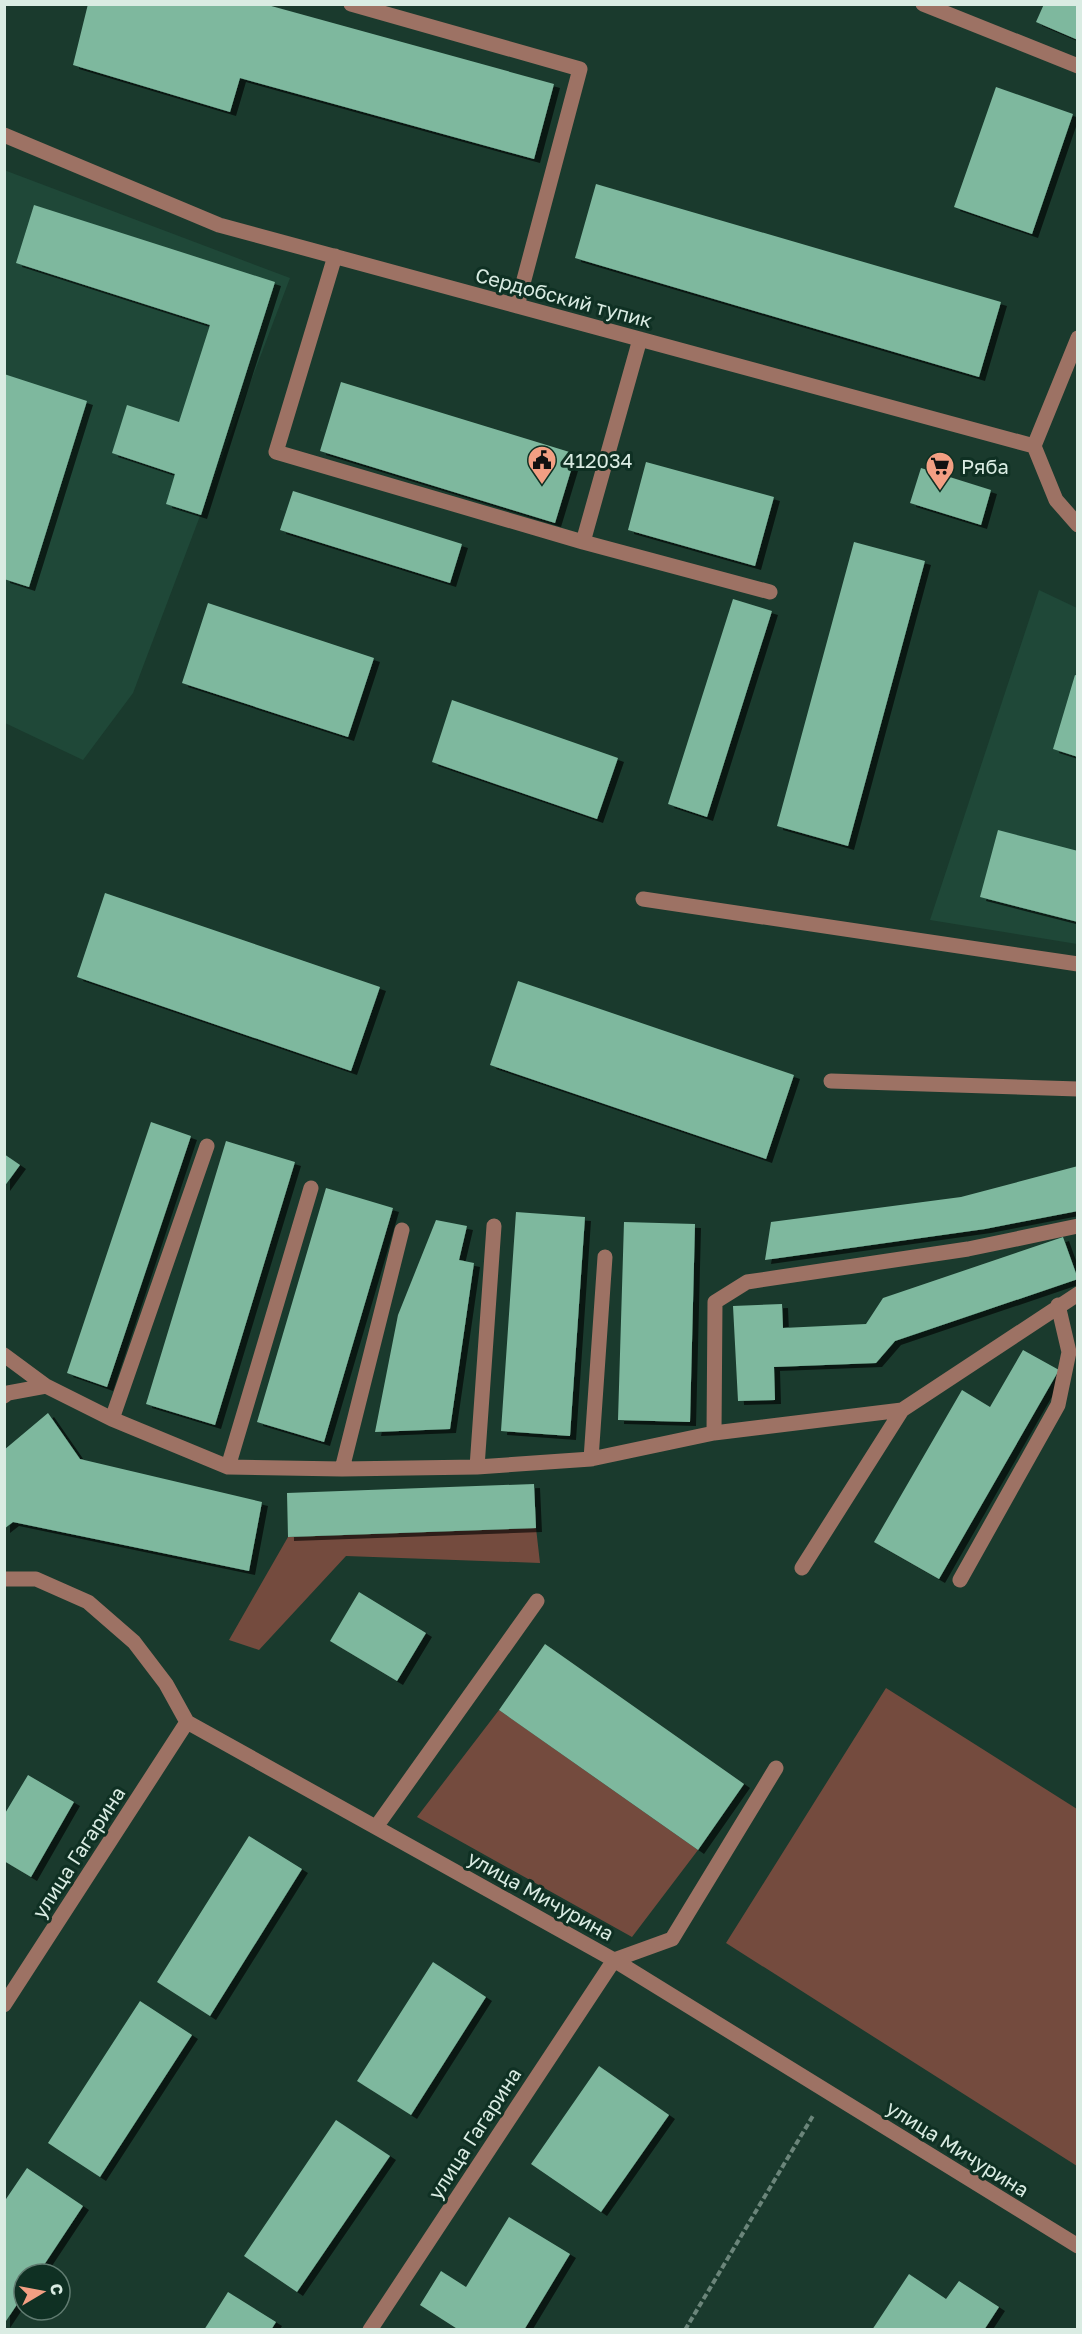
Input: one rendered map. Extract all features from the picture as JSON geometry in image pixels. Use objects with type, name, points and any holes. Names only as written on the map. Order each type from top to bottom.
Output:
[{"type":"street","points":[[351,4],[580,69],[517,306]]},
{"type":"street","points":[[923,4],[1077,66]]},
{"type":"street","name":"Сердобский тупик","points":[[4,135],[219,225],[1034,446]]},
{"type":"street","points":[[335,256],[276,452],[583,543],[770,592]]},
{"type":"street","points":[[1077,338],[1034,446],[1056,500],[1077,525]]},
{"type":"street","points":[[583,543],[640,339]]},
{"type":"street","points":[[643,899],[1077,964]]},
{"type":"street","points":[[831,1081],[1077,1089]]},
{"type":"street","points":[[111,1419],[207,1146]]},
{"type":"street","points":[[228,1467],[311,1188]]},
{"type":"street","points":[[477,1467],[494,1226]]},
{"type":"street","points":[[714,1433],[715,1302],[747,1282],[968,1249],[1077,1226]]},
{"type":"street","points":[[342,1469],[402,1230]]},
{"type":"street","points":[[591,1459],[605,1257]]},
{"type":"street","points":[[802,1568],[902,1410],[1077,1294]]},
{"type":"street","points":[[960,1580],[1058,1405],[1069,1352],[1058,1305]]},
{"type":"street","points":[[4,1355],[46,1386],[111,1419],[228,1467],[342,1469],[477,1467],[591,1459],[714,1433],[902,1410]]},
{"type":"street","points":[[4,1396],[8,1393],[46,1386]]},
{"type":"street","points":[[4,1579],[36,1579],[88,1602],[134,1642],[166,1684],[188,1722]]},
{"type":"street","points":[[376,1827],[537,1601]]},
{"type":"street","name":"улица Мичурина","points":[[188,1722],[614,1960],[1077,2246]]},
{"type":"street","name":"улица Гагарина","points":[[4,2005],[188,1722]]},
{"type":"street","points":[[614,1960],[672,1939],[776,1768]]},
{"type":"street","name":"улица Гагарина","points":[[370,2330],[614,1960]]},
{"type":"path","points":[[685,2330],[827,2091]]},
{"type":"shaded area","points":[[4,170],[290,278],[133,693],[83,760],[5,723]]},
{"type":"shaded area","points":[[1039,590],[1077,608],[1077,944],[930,920]]},
{"type":"shaded area","points":[[536,1528],[540,1563],[346,1556],[259,1650],[229,1640],[288,1537]]},
{"type":"shaded area","points":[[886,1688],[1077,1809],[1077,2166],[726,1943]]},
{"type":"shaded area","points":[[499,1710],[698,1850],[632,1937],[417,1817]]},
{"type":"building","points":[[88,4],[264,4],[554,84],[534,159],[240,78],[230,112],[73,65]]},
{"type":"building","points":[[1044,4],[1078,4],[1078,40],[1036,22]]},
{"type":"building","points":[[996,87],[1073,114],[1032,234],[954,207]]},
{"type":"building","points":[[596,184],[1001,302],[979,377],[575,258]]},
{"type":"building","points":[[34,205],[275,282],[201,515],[166,504],[175,474],[112,453],[127,405],[179,422],[210,325],[16,263]]},
{"type":"building","points":[[4,374],[87,401],[29,587],[4,579]]},
{"type":"building","points":[[341,382],[576,454],[555,523],[320,451]]},
{"type":"building","points":[[646,462],[774,497],[755,566],[628,530]]},
{"type":"building","points":[[921,468],[991,490],[981,525],[910,503]]},
{"type":"building","points":[[293,491],[462,544],[450,583],[280,530]]},
{"type":"building","points":[[854,542],[925,561],[848,846],[777,826]]},
{"type":"building","points":[[733,599],[772,611],[707,817],[668,804]]},
{"type":"building","points":[[208,603],[374,658],[348,737],[182,683]]},
{"type":"building","points":[[1075,675],[1078,676],[1078,757],[1053,749]]},
{"type":"building","points":[[452,700],[618,758],[597,819],[432,762]]},
{"type":"building","points":[[998,830],[1078,851],[1078,922],[980,897]]},
{"type":"building","points":[[105,893],[380,987],[351,1071],[77,977]]},
{"type":"building","points":[[518,981],[794,1075],[766,1159],[490,1065]]},
{"type":"building","points":[[151,1122],[191,1136],[107,1387],[67,1373]]},
{"type":"building","points":[[226,1141],[295,1162],[215,1425],[146,1404]]},
{"type":"building","points":[[4,1154],[20,1165],[4,1187]]},
{"type":"building","points":[[1078,1166],[1078,1211],[985,1229],[765,1260],[771,1222],[961,1197]]},
{"type":"building","points":[[326,1188],[393,1208],[324,1442],[257,1422]]},
{"type":"building","points":[[516,1212],[585,1217],[570,1436],[501,1431]]},
{"type":"building","points":[[436,1220],[467,1226],[459,1260],[474,1263],[450,1429],[375,1432],[398,1315]]},
{"type":"building","points":[[624,1222],[695,1224],[690,1422],[618,1420]]},
{"type":"building","points":[[1063,1237],[1078,1279],[895,1341],[876,1363],[774,1367],[775,1400],[738,1401],[733,1306],[782,1304],[783,1328],[866,1324],[883,1298]]},
{"type":"building","points":[[1023,1350],[1059,1370],[939,1579],[874,1542],[962,1390],[990,1407]]},
{"type":"building","points":[[48,1413],[80,1459],[262,1502],[249,1571],[13,1522],[4,1529],[4,1450]]},
{"type":"building","points":[[534,1484],[536,1528],[288,1537],[287,1493]]},
{"type":"building","points":[[359,1592],[426,1633],[397,1681],[330,1641]]},
{"type":"building","points":[[545,1644],[744,1784],[698,1850],[499,1710]]},
{"type":"building","points":[[28,1775],[74,1802],[31,1877],[4,1861],[4,1815]]},
{"type":"building","points":[[249,1836],[302,1869],[210,2016],[157,1982]]},
{"type":"building","points":[[433,1962],[486,1997],[411,2115],[357,2081]]},
{"type":"building","points":[[140,2001],[192,2035],[100,2177],[48,2143]]},
{"type":"building","points":[[599,2066],[669,2115],[601,2212],[531,2164]]},
{"type":"building","points":[[336,2120],[390,2156],[297,2292],[244,2256]]},
{"type":"building","points":[[27,2168],[83,2206],[46,2262],[12,2262],[12,2312],[4,2324],[4,2202]]},
{"type":"building","points":[[509,2217],[570,2254],[524,2330],[459,2330],[420,2305],[441,2271],[466,2287]]},
{"type":"building","points":[[909,2274],[946,2299],[959,2281],[999,2307],[984,2330],[872,2330]]},
{"type":"building","points":[[228,2292],[276,2322],[271,2330],[204,2330]]},
{"type":"place","name":"412034","points":[[542,486]]},
{"type":"place","name":"Ряба","points":[[940,492]]}]
